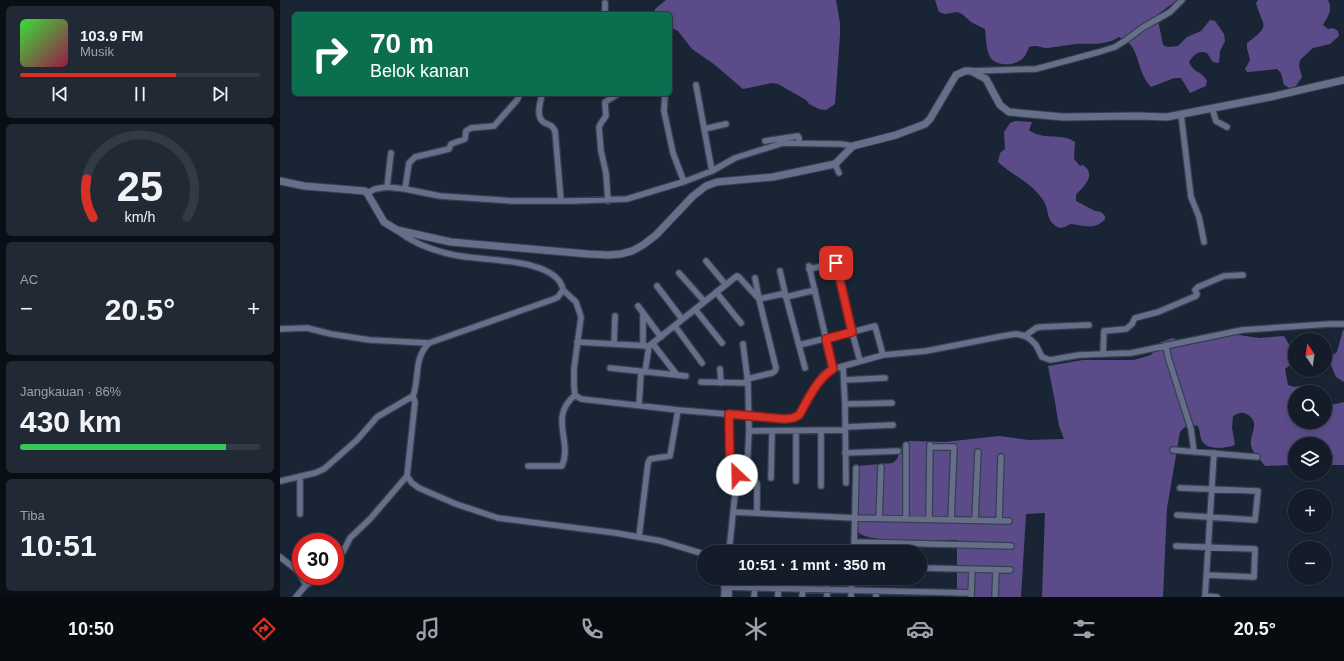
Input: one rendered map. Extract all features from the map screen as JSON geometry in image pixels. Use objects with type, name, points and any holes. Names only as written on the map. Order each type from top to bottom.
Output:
[{"type":"street","points":[[367,193],[376,189],[387,187],[406,189],[440,196],[512,201],[608,201],[627,199],[684,182],[712,171],[735,158],[798,136],[799,142],[853,146],[896,135],[924,124],[930,119],[956,75],[961,72],[1036,69],[1099,52],[1116,46],[1126,40],[1142,28],[1170,12],[1182,0]]},
{"type":"street","points":[[605,3],[605,12]]},
{"type":"street","points":[[971,71],[986,79],[1000,105],[1009,112],[1064,117],[1137,116],[1167,118],[1344,80]]},
{"type":"street","points":[[696,85],[712,171]]},
{"type":"street","points":[[406,189],[409,163],[411,160],[415,157],[449,149],[451,144],[465,139],[466,131],[471,128],[494,126],[519,96]]},
{"type":"street","points":[[542,96],[539,116],[541,121],[553,127],[555,131],[561,202]]},
{"type":"street","points":[[608,201],[606,173],[601,151],[599,127],[600,123],[606,116],[605,102],[615,96]]},
{"type":"street","points":[[666,96],[664,111],[673,152],[684,182]]},
{"type":"street","points":[[1212,108],[1216,121],[1228,127]]},
{"type":"street","points":[[1181,114],[1191,197],[1200,216],[1204,242]]},
{"type":"street","points":[[704,130],[726,124]]},
{"type":"street","points":[[765,141],[783,141]]},
{"type":"street","points":[[398,230],[451,242],[588,254],[621,254],[637,248],[656,235],[684,204],[706,186],[716,182],[773,177],[835,164],[853,146]]},
{"type":"street","points":[[387,187],[391,154]]},
{"type":"street","points":[[835,164],[839,173]]},
{"type":"street","points":[[280,181],[304,186],[361,191],[367,193],[384,222],[405,236],[426,246],[454,255],[528,264],[544,270],[556,277],[562,285],[563,290],[576,302],[580,310],[581,317],[574,369],[574,386],[575,395],[581,399],[587,400],[678,410],[785,419],[793,418],[799,415],[823,375],[833,369],[883,355],[926,351],[1016,334],[1025,336],[1036,345],[1042,357],[1050,360],[1079,355],[1131,353],[1242,330],[1344,324]]},
{"type":"street","points":[[706,261],[726,285]]},
{"type":"street","points":[[833,369],[809,268],[836,263],[860,362]]},
{"type":"street","points":[[780,271],[805,368]]},
{"type":"street","points":[[679,273],[704,301]]},
{"type":"street","points":[[1103,354],[1104,331],[1126,329],[1132,324],[1135,318],[1158,312],[1196,296],[1197,294],[1195,290],[1198,287],[1224,276],[1243,275]]},
{"type":"street","points":[[577,342],[648,345],[661,337],[737,276],[759,299]]},
{"type":"street","points":[[701,382],[721,383],[748,381],[775,371],[776,368],[755,278]]},
{"type":"street","points":[[657,286],[682,319]]},
{"type":"street","points":[[280,329],[307,328],[330,334],[370,340],[429,343],[554,299],[558,297],[563,290]]},
{"type":"street","points":[[759,299],[782,294],[786,296],[815,290]]},
{"type":"street","points":[[716,292],[741,323]]},
{"type":"street","points":[[638,306],[661,337]]},
{"type":"street","points":[[695,309],[722,344]]},
{"type":"street","points":[[639,405],[648,345],[643,314]]},
{"type":"street","points":[[614,344],[615,316]]},
{"type":"street","points":[[1025,336],[1036,328],[1040,327],[1090,325]]},
{"type":"street","points":[[675,326],[702,363]]},
{"type":"street","points":[[799,345],[875,326],[883,355]]},
{"type":"street","points":[[344,550],[350,538],[370,519],[407,476],[415,402],[413,396],[419,357],[429,343]]},
{"type":"street","points":[[742,344],[748,381],[749,431],[747,471]]},
{"type":"street","points":[[648,345],[676,375]]},
{"type":"street","points":[[1166,345],[1168,357],[1191,429],[1194,452]]},
{"type":"street","points":[[843,366],[846,483]]},
{"type":"street","points":[[610,368],[686,376]]},
{"type":"street","points":[[720,370],[721,383]]},
{"type":"street","points":[[844,380],[885,378]]},
{"type":"street","points":[[528,466],[562,466],[564,456],[563,412],[569,400],[575,395]]},
{"type":"street","points":[[280,481],[300,477],[324,469],[357,440],[383,412],[405,402],[413,396]]},
{"type":"street","points":[[845,404],[892,403]]},
{"type":"street","points":[[639,537],[648,463],[650,459],[670,456],[678,410]]},
{"type":"street","points":[[729,414],[730,472],[757,483],[757,513]]},
{"type":"street","points":[[749,431],[821,431],[893,425]]},
{"type":"street","points":[[771,478],[772,431]]},
{"type":"street","points":[[796,431],[796,481]]},
{"type":"street","points":[[821,431],[821,486]]},
{"type":"street","points":[[906,445],[906,519]]},
{"type":"street","points":[[929,519],[930,446],[954,447],[951,520]]},
{"type":"street","points":[[1173,450],[1257,457]]},
{"type":"street","points":[[845,453],[898,451]]},
{"type":"street","points":[[975,520],[978,452]]},
{"type":"street","points":[[1214,453],[1205,597],[1217,597]]},
{"type":"street","points":[[999,521],[1001,457]]},
{"type":"street","points":[[879,518],[881,467]]},
{"type":"street","points":[[856,468],[854,542],[1011,546]]},
{"type":"street","points":[[730,545],[737,475]]},
{"type":"street","points":[[407,476],[412,483],[419,488],[456,504],[498,518],[616,533],[661,541],[697,552]]},
{"type":"street","points":[[300,477],[300,514]]},
{"type":"street","points":[[1177,515],[1255,520],[1258,492],[1180,488]]},
{"type":"street","points":[[733,512],[855,518],[1009,521]]},
{"type":"street","points":[[1176,546],[1255,550],[1254,577],[1207,575]]},
{"type":"street","points":[[280,557],[292,566]]},
{"type":"street","points":[[927,568],[1010,570]]},
{"type":"street","points":[[726,587],[852,590],[876,594],[971,595],[972,569]]},
{"type":"street","points":[[995,597],[996,570]]},
{"type":"street","points":[[296,597],[306,585]]},
{"type":"street","points":[[851,597],[852,585]]},
{"type":"street","points":[[724,597],[726,587]]},
{"type":"street","points":[[726,587],[729,597]]},
{"type":"street","points":[[754,597],[755,587]]},
{"type":"street","points":[[778,588],[778,597]]},
{"type":"street","points":[[802,597],[803,589]]},
{"type":"street","points":[[826,597],[827,589]]},
{"type":"shaded area","points":[[666,0],[836,0],[840,23],[840,35],[835,104],[826,110],[819,109],[778,84],[772,83],[743,89],[715,65],[692,49],[678,31],[672,28],[672,12],[654,12],[655,9]]},
{"type":"shaded area","points":[[935,0],[1177,0],[1157,15],[1163,45],[1168,47],[1178,46],[1187,37],[1201,31],[1210,20],[1215,21],[1224,34],[1225,41],[1220,51],[1219,63],[1213,62],[1207,53],[1204,52],[1196,54],[1189,62],[1191,66],[1207,81],[1206,86],[1190,93],[1181,78],[1174,78],[1151,87],[1141,70],[1136,54],[1130,44],[1119,37],[1109,42],[1098,44],[1076,44],[1048,48],[1032,46],[1029,47],[1026,54],[1020,61],[1011,64],[1001,64],[990,57],[986,43],[985,29],[971,22],[962,14],[957,12],[945,14],[939,12]]},
{"type":"shaded area","points":[[1258,0],[1328,0],[1330,10],[1323,25],[1328,29],[1333,28],[1338,31],[1339,36],[1330,44],[1313,48],[1300,60],[1299,66],[1302,77],[1296,86],[1290,88],[1284,85],[1281,73],[1277,69],[1247,72],[1245,69],[1250,60],[1247,43],[1263,29],[1264,25],[1256,3]]},
{"type":"shaded area","points":[[1015,121],[1032,122],[1029,130],[1034,133],[1046,136],[1063,137],[1075,142],[1074,159],[1080,166],[1083,165],[1089,173],[1088,180],[1076,195],[1076,201],[1095,211],[1101,212],[1105,216],[1105,219],[1101,223],[1093,226],[1070,224],[1059,228],[1049,219],[1043,200],[1038,194],[1028,184],[998,162],[1000,153],[1005,149],[1004,132],[1010,123]]},
{"type":"shaded area","points":[[1344,330],[1344,382],[1336,377],[1332,368],[1332,355],[1337,352]]},
{"type":"shaded area","points":[[1219,332],[1259,338],[1284,336],[1288,343],[1288,367],[1285,369],[1288,385],[1288,429],[1332,429],[1332,405],[1344,402],[1344,465],[1332,465],[1332,437],[1288,437],[1288,465],[1265,466],[1251,445],[1254,422],[1252,418],[1244,413],[1239,413],[1233,416],[1232,428],[1235,445],[1232,446],[1218,448],[1209,446],[1202,441],[1198,426],[1190,425],[1184,427],[1180,432],[1167,508],[1163,597],[1042,597],[1045,513],[1026,514],[1021,597],[957,597],[957,540],[906,541],[878,539],[859,533],[852,523],[857,466],[893,463],[897,459],[903,443],[910,441],[945,442],[999,436],[1029,440],[1064,439],[1059,426],[1048,366],[1083,360],[1134,360],[1151,355],[1161,342],[1173,338],[1187,345],[1207,333]]},
{"type":"route","points":[[737,475],[730,472],[729,414],[785,419],[793,418],[799,415],[811,392],[823,375],[833,369],[826,339],[852,332],[836,263]]}]
